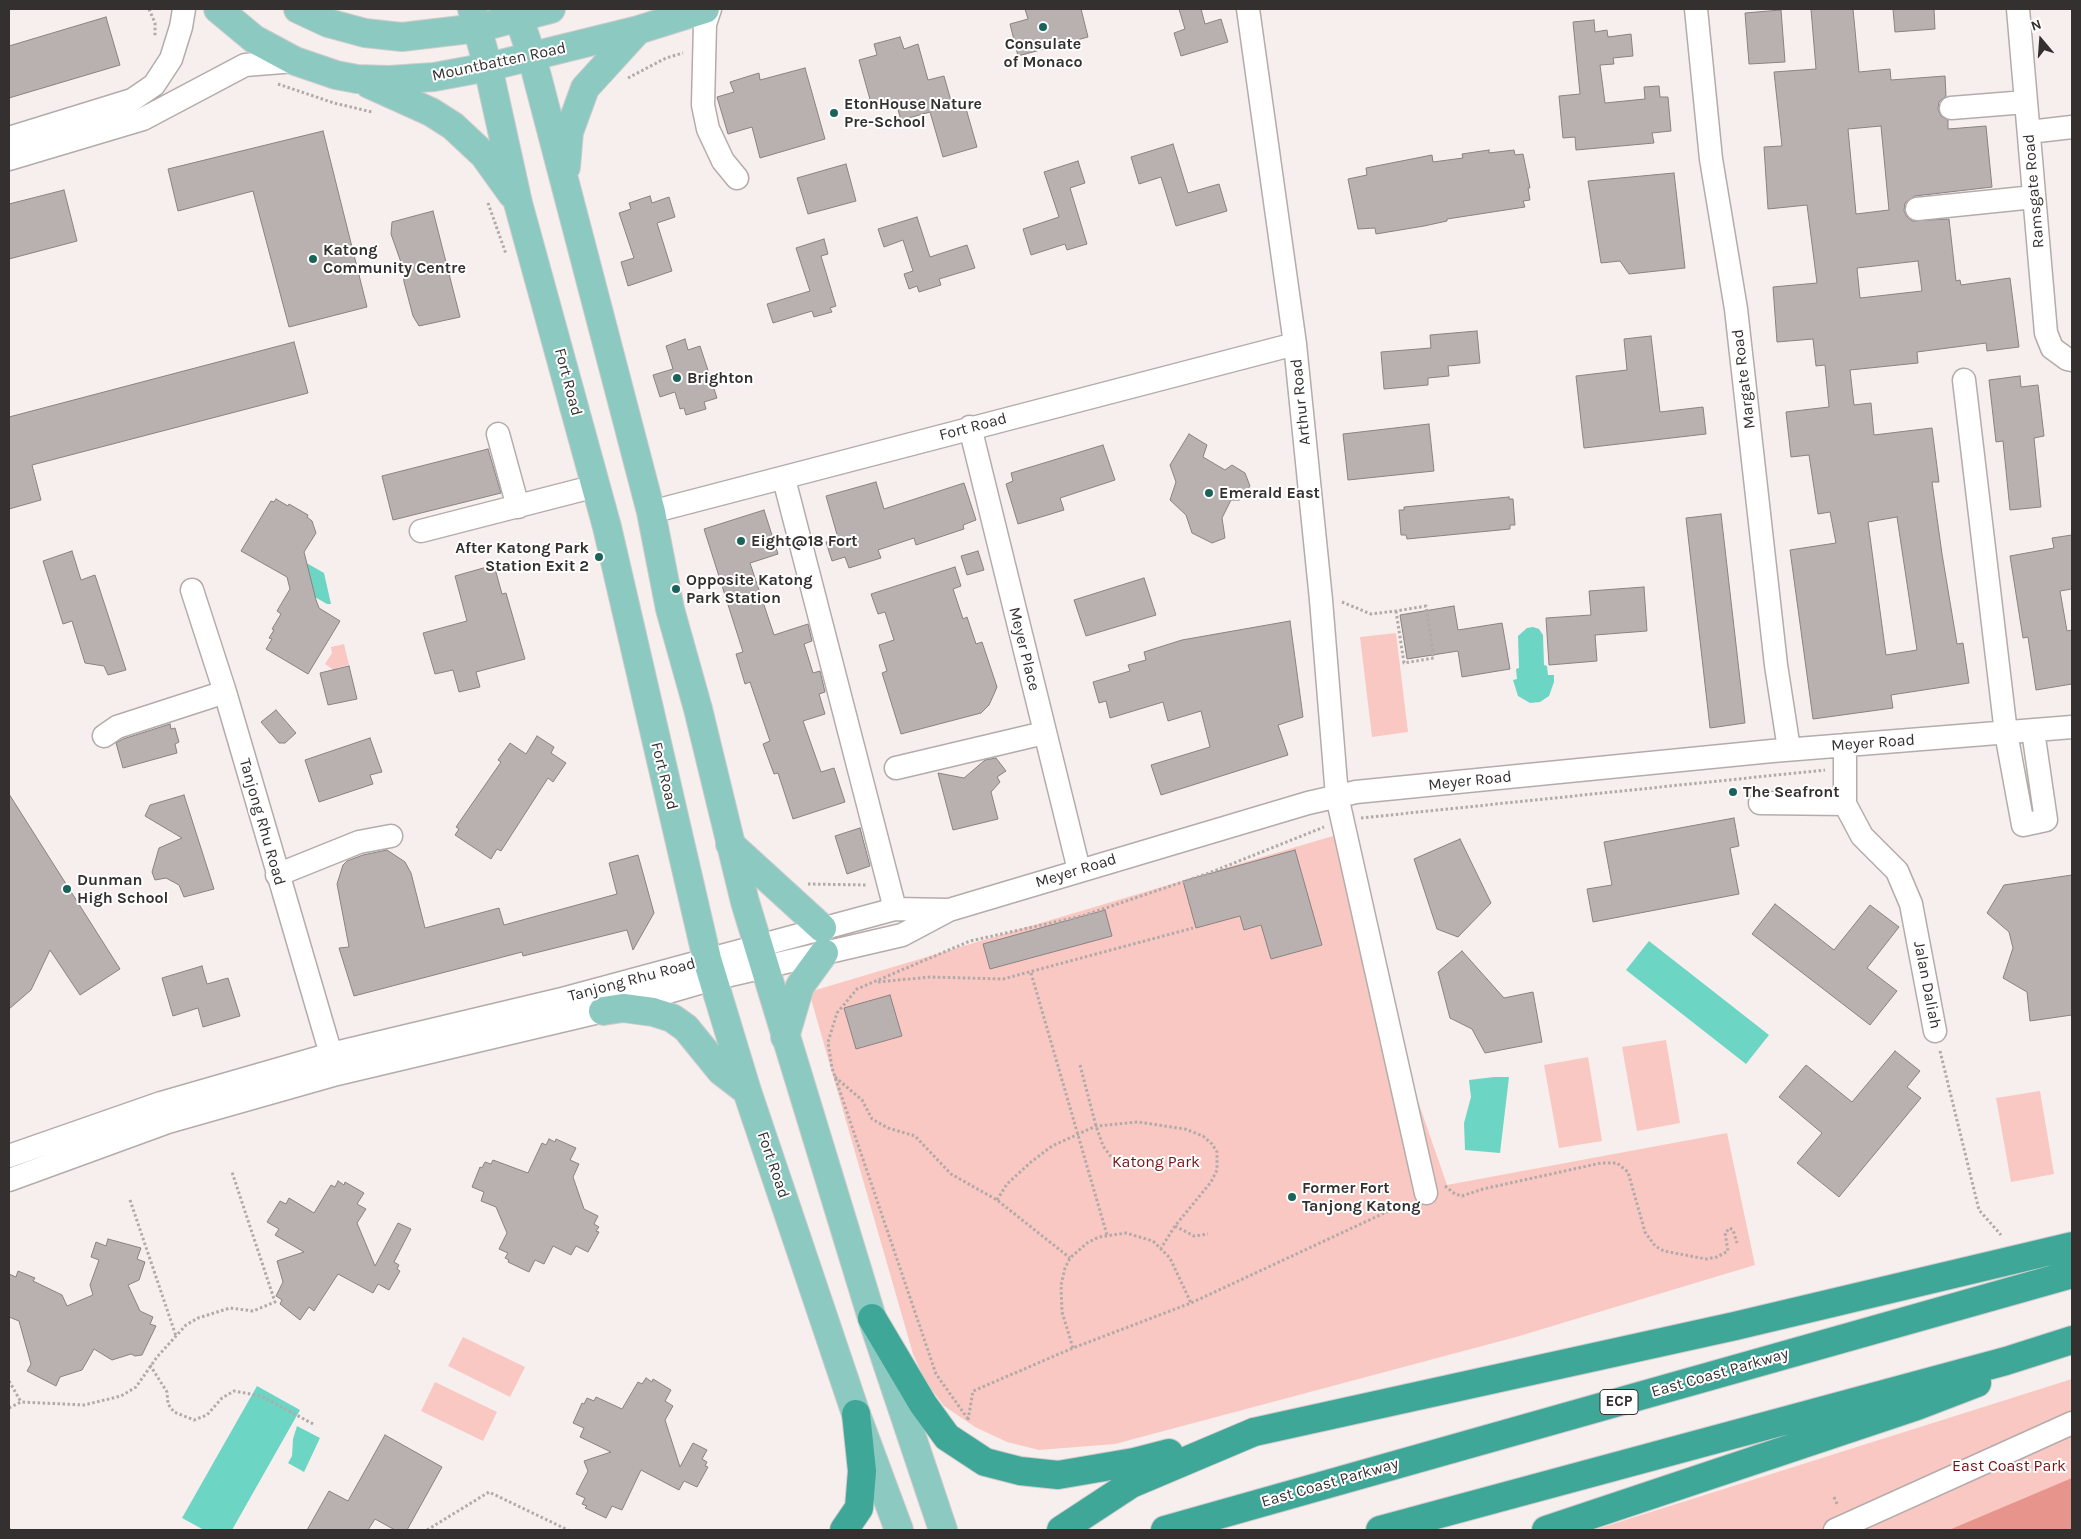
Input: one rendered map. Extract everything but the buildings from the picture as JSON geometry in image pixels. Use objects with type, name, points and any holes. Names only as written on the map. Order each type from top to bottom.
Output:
[{"type":"highway","points":[[872,1318],[923,1404],[947,1437],[985,1462],[1020,1470],[1058,1475],[1134,1462],[1254,1432],[1735,1326],[2072,1246]]},
{"type":"highway","name":"East Coast Parkway","points":[[1165,1530],[2072,1274]]},
{"type":"highway","points":[[1380,1530],[2006,1361],[2072,1340]]},
{"type":"highway","points":[[1546,1530],[1957,1392],[1979,1382],[2006,1361]]},
{"type":"highway","points":[[844,1530],[859,1508],[862,1471],[856,1414]]},
{"type":"highway","points":[[1061,1530],[1131,1484],[1254,1432]]},
{"type":"main road","name":"Mountbatten Road","points":[[218,9],[254,39],[294,61],[336,75],[357,79],[412,79],[488,67],[638,30],[705,9]]},
{"type":"main road","points":[[298,9],[328,23],[386,37],[418,36],[475,18],[551,9]]},
{"type":"main road","points":[[517,13],[532,57],[651,512],[670,609],[698,709],[730,844],[761,956],[872,1318],[943,1530]]},
{"type":"main road","name":"Fort Road","points":[[475,18],[488,67],[518,203],[596,486],[710,969],[747,1091],[856,1414],[899,1530]]},
{"type":"main road","points":[[564,184],[569,132],[585,88],[638,30]]},
{"type":"main road","points":[[357,79],[431,112],[453,126],[484,155],[518,203]]},
{"type":"main road","points":[[730,844],[823,941],[800,986],[785,1037]]},
{"type":"main road","points":[[603,1011],[623,1008],[653,1012],[672,1018],[686,1028],[721,1071],[747,1091]]},
{"type":"street","points":[[9,138],[132,100],[154,85],[170,59],[181,27],[184,9]]},
{"type":"street","points":[[710,9],[705,24],[703,106],[708,129],[723,161],[738,178]]},
{"type":"street","name":"Arthur Road","points":[[1248,9],[1295,344],[1337,796],[1426,1194]]},
{"type":"street","name":"Margate Road","points":[[1696,9],[1712,159],[1736,309],[1776,665],[1789,749]]},
{"type":"street","name":"Ramsgate Road","points":[[2018,9],[2046,333],[2052,348],[2067,359],[2072,360]]},
{"type":"street","points":[[9,159],[144,119],[245,65],[294,61]]},
{"type":"street","points":[[1951,108],[2026,102]]},
{"type":"street","points":[[2029,132],[2072,127]]},
{"type":"street","points":[[1916,209],[2034,197]]},
{"type":"street","name":"Fort Road","points":[[651,512],[784,479],[970,428],[1295,344]]},
{"type":"street","points":[[1964,380],[2006,733],[2023,825],[2046,820],[2033,731]]},
{"type":"street","name":"Meyer Place","points":[[970,428],[1079,870]]},
{"type":"street","points":[[498,434],[518,507]]},
{"type":"street","points":[[784,479],[895,909]]},
{"type":"street","points":[[421,530],[596,486]]},
{"type":"street","name":"Tanjong Rhu Road","points":[[192,590],[225,692],[277,875],[334,1064]]},
{"type":"street","points":[[104,736],[117,727],[225,692]]},
{"type":"street","name":"Meyer Road","points":[[761,956],[823,941],[902,935],[949,910],[1308,803],[1356,792],[1789,749],[2072,727]]},
{"type":"street","points":[[896,768],[1044,733]]},
{"type":"street","name":"Jalan Daliah","points":[[1845,745],[1845,804],[1862,836],[1896,872],[1911,904],[1936,1031]]},
{"type":"street","points":[[1760,802],[1845,804]]},
{"type":"street","points":[[277,875],[359,842],[391,836]]},
{"type":"street","name":"Meyer Road","points":[[823,941],[895,909],[949,910]]},
{"type":"street","name":"Tanjong Rhu Road","points":[[9,1180],[334,1064],[558,1000],[710,969],[761,956]]},
{"type":"street","name":"Tanjong Rhu Road","points":[[9,1156],[161,1103],[334,1064],[603,1011],[710,969]]},
{"type":"street","points":[[1835,1530],[2072,1423]]},
{"type":"path","points":[[624,82],[630,76],[666,58],[704,46]]},
{"type":"path","points":[[268,81],[334,103],[379,114]]},
{"type":"path","points":[[486,198],[508,261]]},
{"type":"path","points":[[1335,598],[1346,605],[1371,614],[1426,606],[1434,658],[1404,663],[1396,611]]},
{"type":"path","points":[[1738,1243],[1733,1230],[1730,1228],[1725,1233],[1728,1251],[1717,1257],[1706,1259],[1664,1251],[1655,1246],[1645,1232],[1628,1172],[1617,1163],[1592,1165],[1483,1189],[1470,1195],[1455,1194],[1444,1186],[1192,1303],[1073,1348],[973,1391],[968,1420],[936,1374],[835,1076],[828,1042],[836,1013],[857,989],[970,941],[1082,916],[1209,873],[1342,820],[1844,769]]},
{"type":"path","points":[[805,884],[889,885]]},
{"type":"path","points":[[872,983],[930,977],[1003,979],[1193,928]]},
{"type":"path","points":[[1031,973],[1107,1235]]},
{"type":"path","name":"Jalan Daliah","points":[[1936,1031],[1979,1210],[2001,1235]]},
{"type":"path","points":[[1080,1065],[1096,1126],[1103,1146],[1112,1158]]},
{"type":"path","points":[[835,1076],[862,1100],[872,1119],[888,1128],[915,1136],[951,1174],[997,1200],[1070,1258]]},
{"type":"path","points":[[997,1200],[1007,1184],[1030,1162],[1052,1146],[1096,1126],[1138,1122],[1185,1128],[1203,1136],[1212,1144],[1217,1152],[1217,1170],[1211,1182],[1175,1226],[1161,1248]]},
{"type":"path","points":[[9,1408],[22,1402],[84,1404],[106,1401],[121,1396],[136,1387],[150,1365],[176,1336],[198,1318],[216,1310],[230,1308],[253,1311],[275,1302],[232,1172]]},
{"type":"path","points":[[130,1200],[176,1336]]},
{"type":"path","points":[[1175,1226],[1194,1236],[1208,1234]]},
{"type":"path","points":[[1073,1348],[1062,1312],[1061,1285],[1065,1268],[1070,1258],[1086,1243],[1107,1235],[1120,1232],[1153,1241],[1170,1258],[1192,1303]]},
{"type":"path","points":[[150,1365],[167,1392],[168,1404],[174,1412],[194,1420],[207,1415],[222,1398],[234,1391],[261,1396],[315,1425]]},
{"type":"path","points":[[9,1381],[22,1402]]},
{"type":"path","points":[[427,1530],[489,1492],[568,1530]]},
{"type":"path","points":[[1834,1497],[1839,1506]]},
{"type":"green space","points":[[1396,633],[1408,732],[1372,737],[1360,637]]},
{"type":"green space","points":[[344,644],[349,665],[337,668],[335,671],[325,664],[332,653],[331,647]]},
{"type":"green space","name":"Katong Park","points":[[1353,830],[1372,968],[1447,1185],[1727,1133],[1755,1265],[1516,1337],[1115,1444],[1039,1450],[1007,1442],[975,1427],[944,1406],[925,1381],[913,1354],[809,992]]},
{"type":"green space","points":[[1666,1040],[1680,1123],[1637,1131],[1622,1047]]},
{"type":"green space","points":[[1588,1057],[1602,1141],[1559,1148],[1544,1065]]},
{"type":"green space","points":[[2040,1091],[2054,1174],[2011,1182],[1996,1098]]},
{"type":"green space","points":[[463,1337],[525,1367],[510,1397],[448,1366]]},
{"type":"green space","name":"East Coast Park","points":[[2072,1379],[2072,1530],[1594,1530]]},
{"type":"green space","points":[[435,1382],[497,1412],[483,1441],[421,1411]]},
{"type":"shaded area","points":[[303,561],[324,573],[331,604],[327,604],[303,590]]},
{"type":"shaded area","points":[[1527,628],[1539,629],[1543,635],[1544,665],[1547,666],[1548,675],[1554,675],[1554,682],[1549,696],[1540,702],[1530,703],[1518,696],[1513,680],[1517,679],[1516,669],[1519,668],[1518,636]]},
{"type":"shaded area","points":[[1649,941],[1769,1035],[1746,1064],[1626,970]]},
{"type":"shaded area","points":[[1509,1077],[1500,1153],[1465,1150],[1464,1123],[1471,1097],[1469,1080]]},
{"type":"shaded area","points":[[257,1386],[300,1410],[232,1530],[204,1530],[182,1518]]},
{"type":"shaded area","points":[[297,1426],[320,1438],[304,1472],[288,1463],[292,1456],[293,1439]]},
{"type":"shaded area","points":[[2072,1478],[2072,1530],[1949,1530]]},
{"type":"place","name":"Consulate of Monaco","points":[[1043,27]]},
{"type":"place","name":"EtonHouse Nature Pre-School","points":[[834,113]]},
{"type":"place","name":"Katong Community Centre","points":[[313,259]]},
{"type":"place","name":"Brighton","points":[[677,378]]},
{"type":"place","name":"Emerald East","points":[[1209,493]]},
{"type":"place","name":"Eight@18 Fort","points":[[741,541]]},
{"type":"place","name":"After Katong Park Station Exit 2","points":[[599,557]]},
{"type":"place","name":"Opposite Katong Park Station","points":[[676,589]]},
{"type":"place","name":"The Seafront","points":[[1733,792]]},
{"type":"place","name":"Dunman High School","points":[[67,889]]},
{"type":"place","name":"Former Fort Tanjong Katong","points":[[1292,1197]]}]
